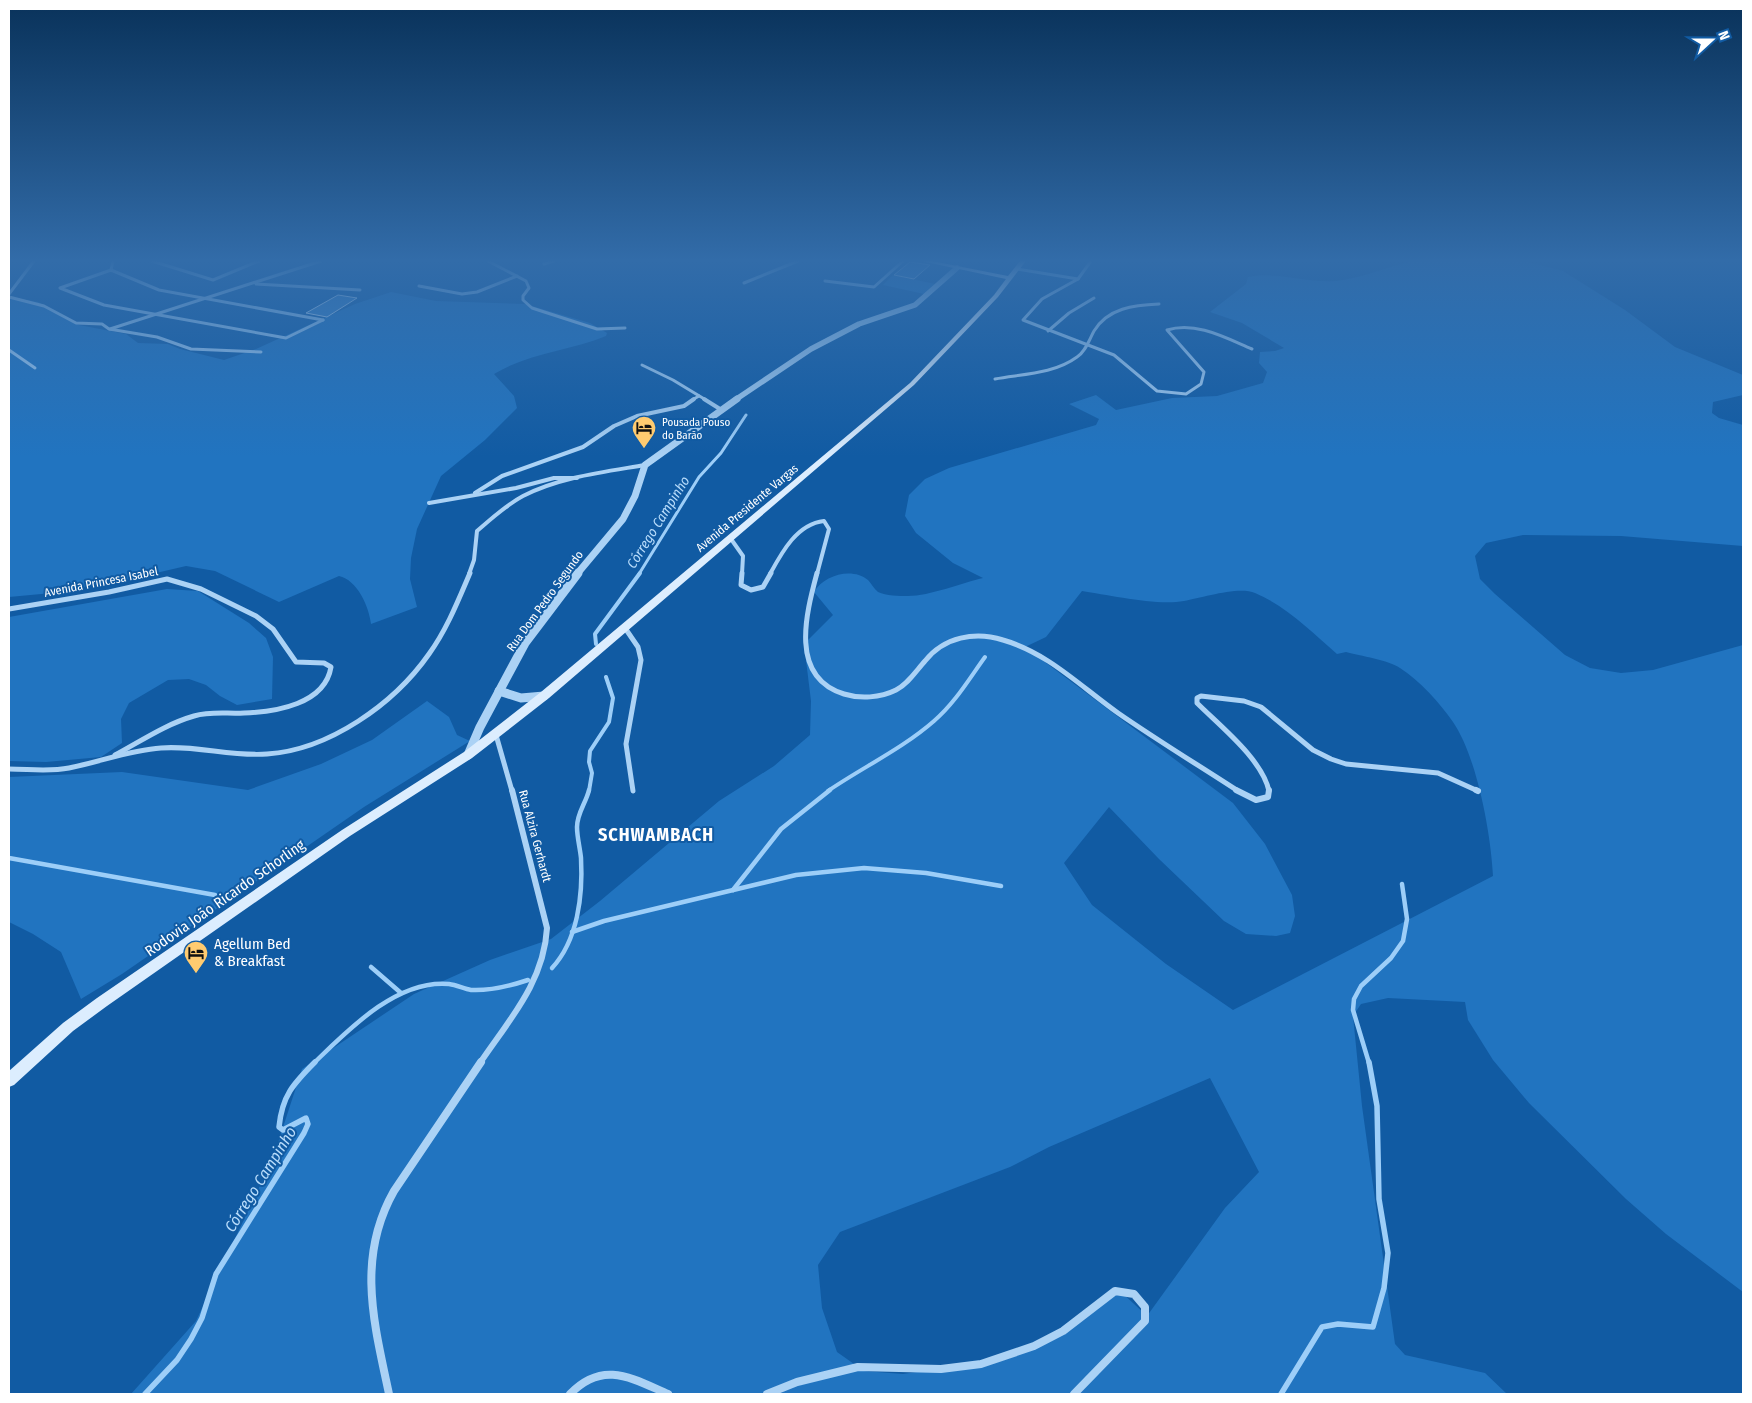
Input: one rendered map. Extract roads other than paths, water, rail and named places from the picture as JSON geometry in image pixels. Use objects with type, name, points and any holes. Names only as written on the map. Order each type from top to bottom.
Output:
[{"type":"main road","name":"Avenida Presidente Vargas","points":[[468,755],[545,696],[912,384],[968,326]]},
{"type":"main road","name":"Rodovia João Ricardo Schorling","points":[[9,1080],[68,1027],[102,1002],[346,833],[468,755]]},
{"type":"street","points":[[105,326],[109,329],[157,337],[202,350],[261,352]]},
{"type":"street","points":[[109,329],[117,326]]},
{"type":"street","points":[[225,326],[286,338],[310,326]]},
{"type":"street","points":[[589,326],[597,329],[625,328]]},
{"type":"street","points":[[645,465],[720,409],[811,349],[843,331],[856,326]]},
{"type":"street","points":[[1037,326],[1119,359],[1136,376],[1157,391],[1175,394],[1186,394],[1194,390],[1201,384],[1204,372],[1170,336],[1167,330],[1180,327],[1202,330],[1252,349]]},
{"type":"street","points":[[1048,331],[1053,326]]},
{"type":"street","points":[[995,379],[1057,366],[1075,358],[1087,345],[1098,326]]},
{"type":"street","points":[[9,350],[36,368]]},
{"type":"street","points":[[642,365],[720,409]]},
{"type":"street","points":[[475,493],[502,476],[583,447],[614,426],[637,416],[684,406],[699,396]]},
{"type":"street","name":"Avenida Princesa Isabel","points":[[9,769],[59,770],[173,747],[260,755],[279,753],[316,742],[364,717],[415,671],[429,654],[474,562],[477,530],[524,496],[546,486],[645,465]]},
{"type":"street","name":"Rua Dom Pedro Segundo","points":[[468,755],[499,692],[537,627],[591,556],[623,519],[635,496],[645,465]]},
{"type":"street","points":[[429,503],[475,493],[519,487],[560,477],[580,479]]},
{"type":"street","points":[[731,539],[743,556],[742,585],[749,590],[754,590],[763,587],[796,535],[817,521],[824,521],[828,524],[806,614],[806,625],[811,666],[818,678],[831,689],[856,696],[883,694],[896,690],[908,682],[936,649],[946,642],[974,635],[1003,639],[1036,652],[1060,667],[1115,711],[1245,796],[1256,800],[1263,800],[1270,794],[1265,779],[1250,757],[1197,703],[1196,698],[1206,694],[1244,701],[1261,707],[1313,750],[1331,759],[1366,766],[1414,768],[1438,773],[1478,791]]},
{"type":"street","name":"Avenida Princesa Isabel","points":[[9,609],[109,592],[167,579],[201,589],[256,616],[273,629],[296,662],[324,663],[331,666],[332,674],[326,683],[316,694],[300,703],[248,713],[206,713],[180,722],[107,759]]},
{"type":"street","points":[[626,628],[636,642],[641,660],[626,744],[632,791]]},
{"type":"street","points":[[499,692],[510,697],[525,700],[545,696]]},
{"type":"street","name":"Rua Alzira Gerhardt","points":[[389,1394],[377,1331],[371,1269],[378,1228],[386,1206],[476,1068],[533,987],[542,965],[547,944],[547,928],[526,838],[496,735]]},
{"type":"street","points":[[767,1394],[797,1382],[858,1368],[942,1369],[981,1364],[1034,1346],[1063,1331],[1115,1292],[1129,1291],[1137,1295],[1145,1308],[1144,1321],[1074,1394]]},
{"type":"street","points":[[570,1394],[579,1383],[590,1376],[606,1373],[621,1374],[668,1394]]},
{"type":"waterway","name":"Córrego Campinho","points":[[639,574],[699,477],[721,453],[746,415]]},
{"type":"waterway","name":"Córrego Campinho","points":[[596,644],[595,634],[640,573]]},
{"type":"waterway","points":[[828,791],[896,749],[934,721],[955,699],[985,657]]},
{"type":"waterway","name":"Córrego Campinho","points":[[589,791],[592,773],[589,762],[590,751],[609,722],[613,698],[606,677]]},
{"type":"waterway","name":"Córrego Campinho","points":[[573,932],[580,902],[581,887],[581,858],[577,822],[589,790]]},
{"type":"waterway","points":[[733,890],[781,829],[830,790]]},
{"type":"waterway","points":[[9,858],[215,895]]},
{"type":"waterway","points":[[573,932],[604,921],[796,875],[864,868],[926,873],[1001,886]]},
{"type":"waterway","points":[[1369,1063],[1353,1010],[1354,999],[1361,986],[1391,958],[1403,941],[1407,919],[1402,884]]},
{"type":"waterway","name":"Córrego Campinho","points":[[552,968],[561,957],[573,932]]},
{"type":"waterway","points":[[371,967],[401,993]]},
{"type":"waterway","name":"Córrego Campinho","points":[[315,1062],[342,1036],[375,1009],[392,998],[411,990],[430,985],[449,984],[471,990],[485,990],[528,980]]},
{"type":"waterway","name":"Córrego Campinho","points":[[145,1394],[177,1360],[191,1339],[202,1318],[216,1274],[304,1133],[308,1124],[306,1118],[283,1130],[279,1127],[283,1107],[290,1091],[315,1062]]},
{"type":"waterway","points":[[1281,1394],[1322,1327],[1338,1324],[1373,1327],[1384,1288],[1388,1253],[1379,1199],[1377,1106],[1369,1062]]},
{"type":"place","name":"Pousada Pouso do Barão","points":[[644,449]]},
{"type":"place","name":"Agellum Bed & Breakfast","points":[[196,974]]},
{"type":"district","name":"SCHWAMBACH","points":[[656,835]]}]
